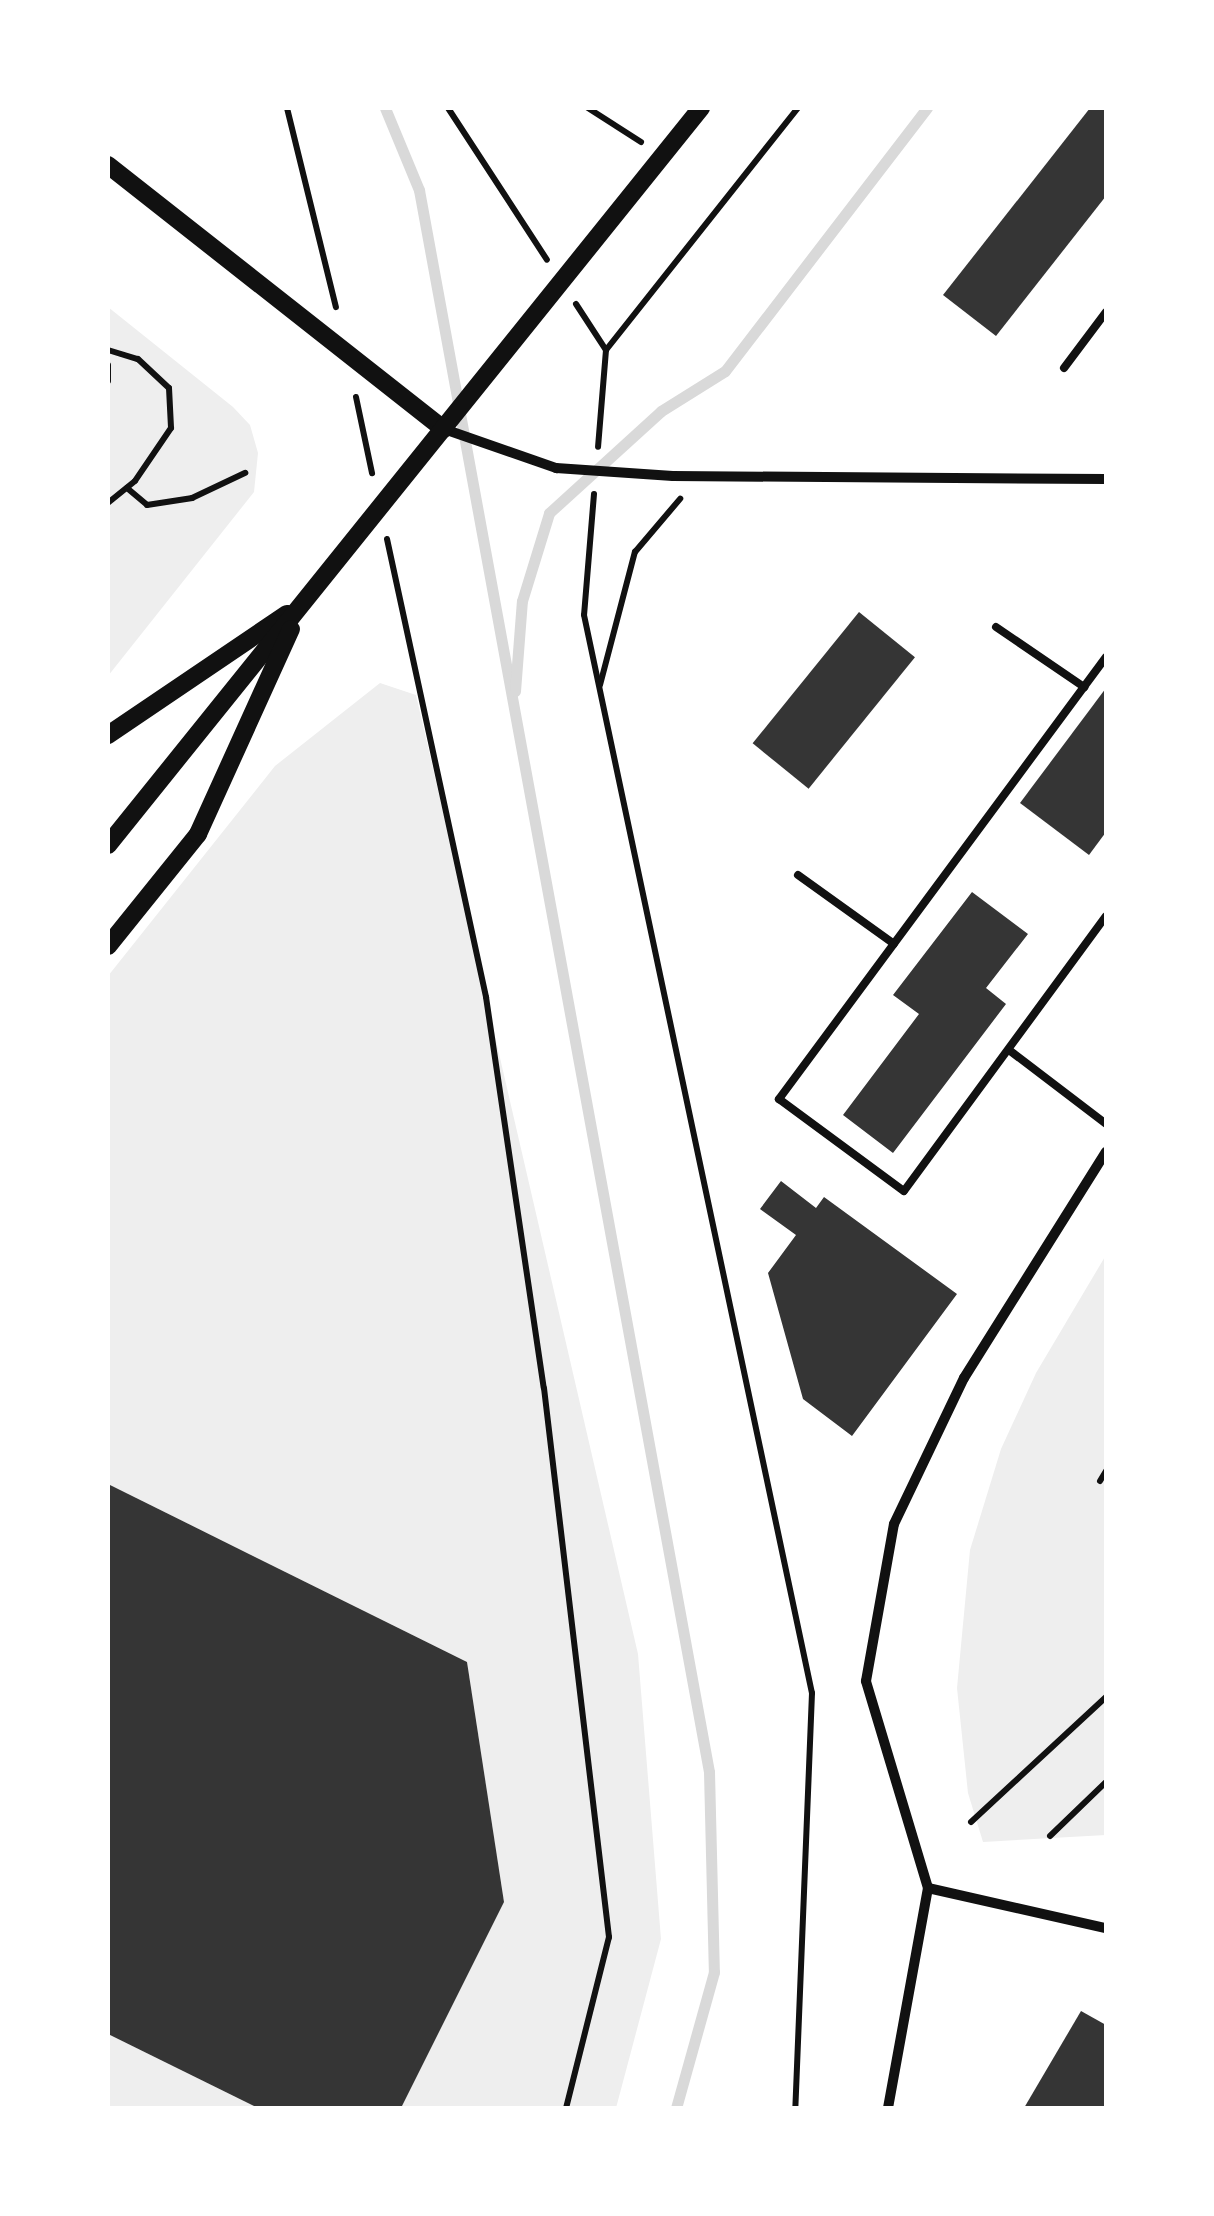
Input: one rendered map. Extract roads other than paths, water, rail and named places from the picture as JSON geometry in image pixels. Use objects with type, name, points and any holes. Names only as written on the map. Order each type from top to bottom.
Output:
[{"type":"street","points":[[108,846],[304,602],[377,523],[445,428],[630,202],[701,108]]},
{"type":"street","points":[[108,165],[333,327],[445,428],[556,468],[673,476],[1106,479]]},
{"type":"street","points":[[108,735],[304,602]]},
{"type":"street","points":[[108,946],[198,834],[304,602]]},
{"type":"street","points":[[888,2108],[928,1888],[866,1681],[894,1524],[964,1378],[1106,1152]]},
{"type":"street","points":[[928,1888],[1106,1928]]},
{"type":"lane","points":[[1064,368],[1106,312]]},
{"type":"lane","points":[[996,627],[1084,688]]},
{"type":"lane","points":[[1106,657],[779,1099],[904,1191],[1106,916]]},
{"type":"lane","points":[[798,875],[894,944]]},
{"type":"lane","points":[[1008,1050],[1106,1124]]},
{"type":"waterway","points":[[385,108],[419,190],[709,1772],[714,1972],[676,2108]]},
{"type":"waterway","points":[[515,691],[522,601],[549,513],[661,411],[725,371],[927,108]]}]
